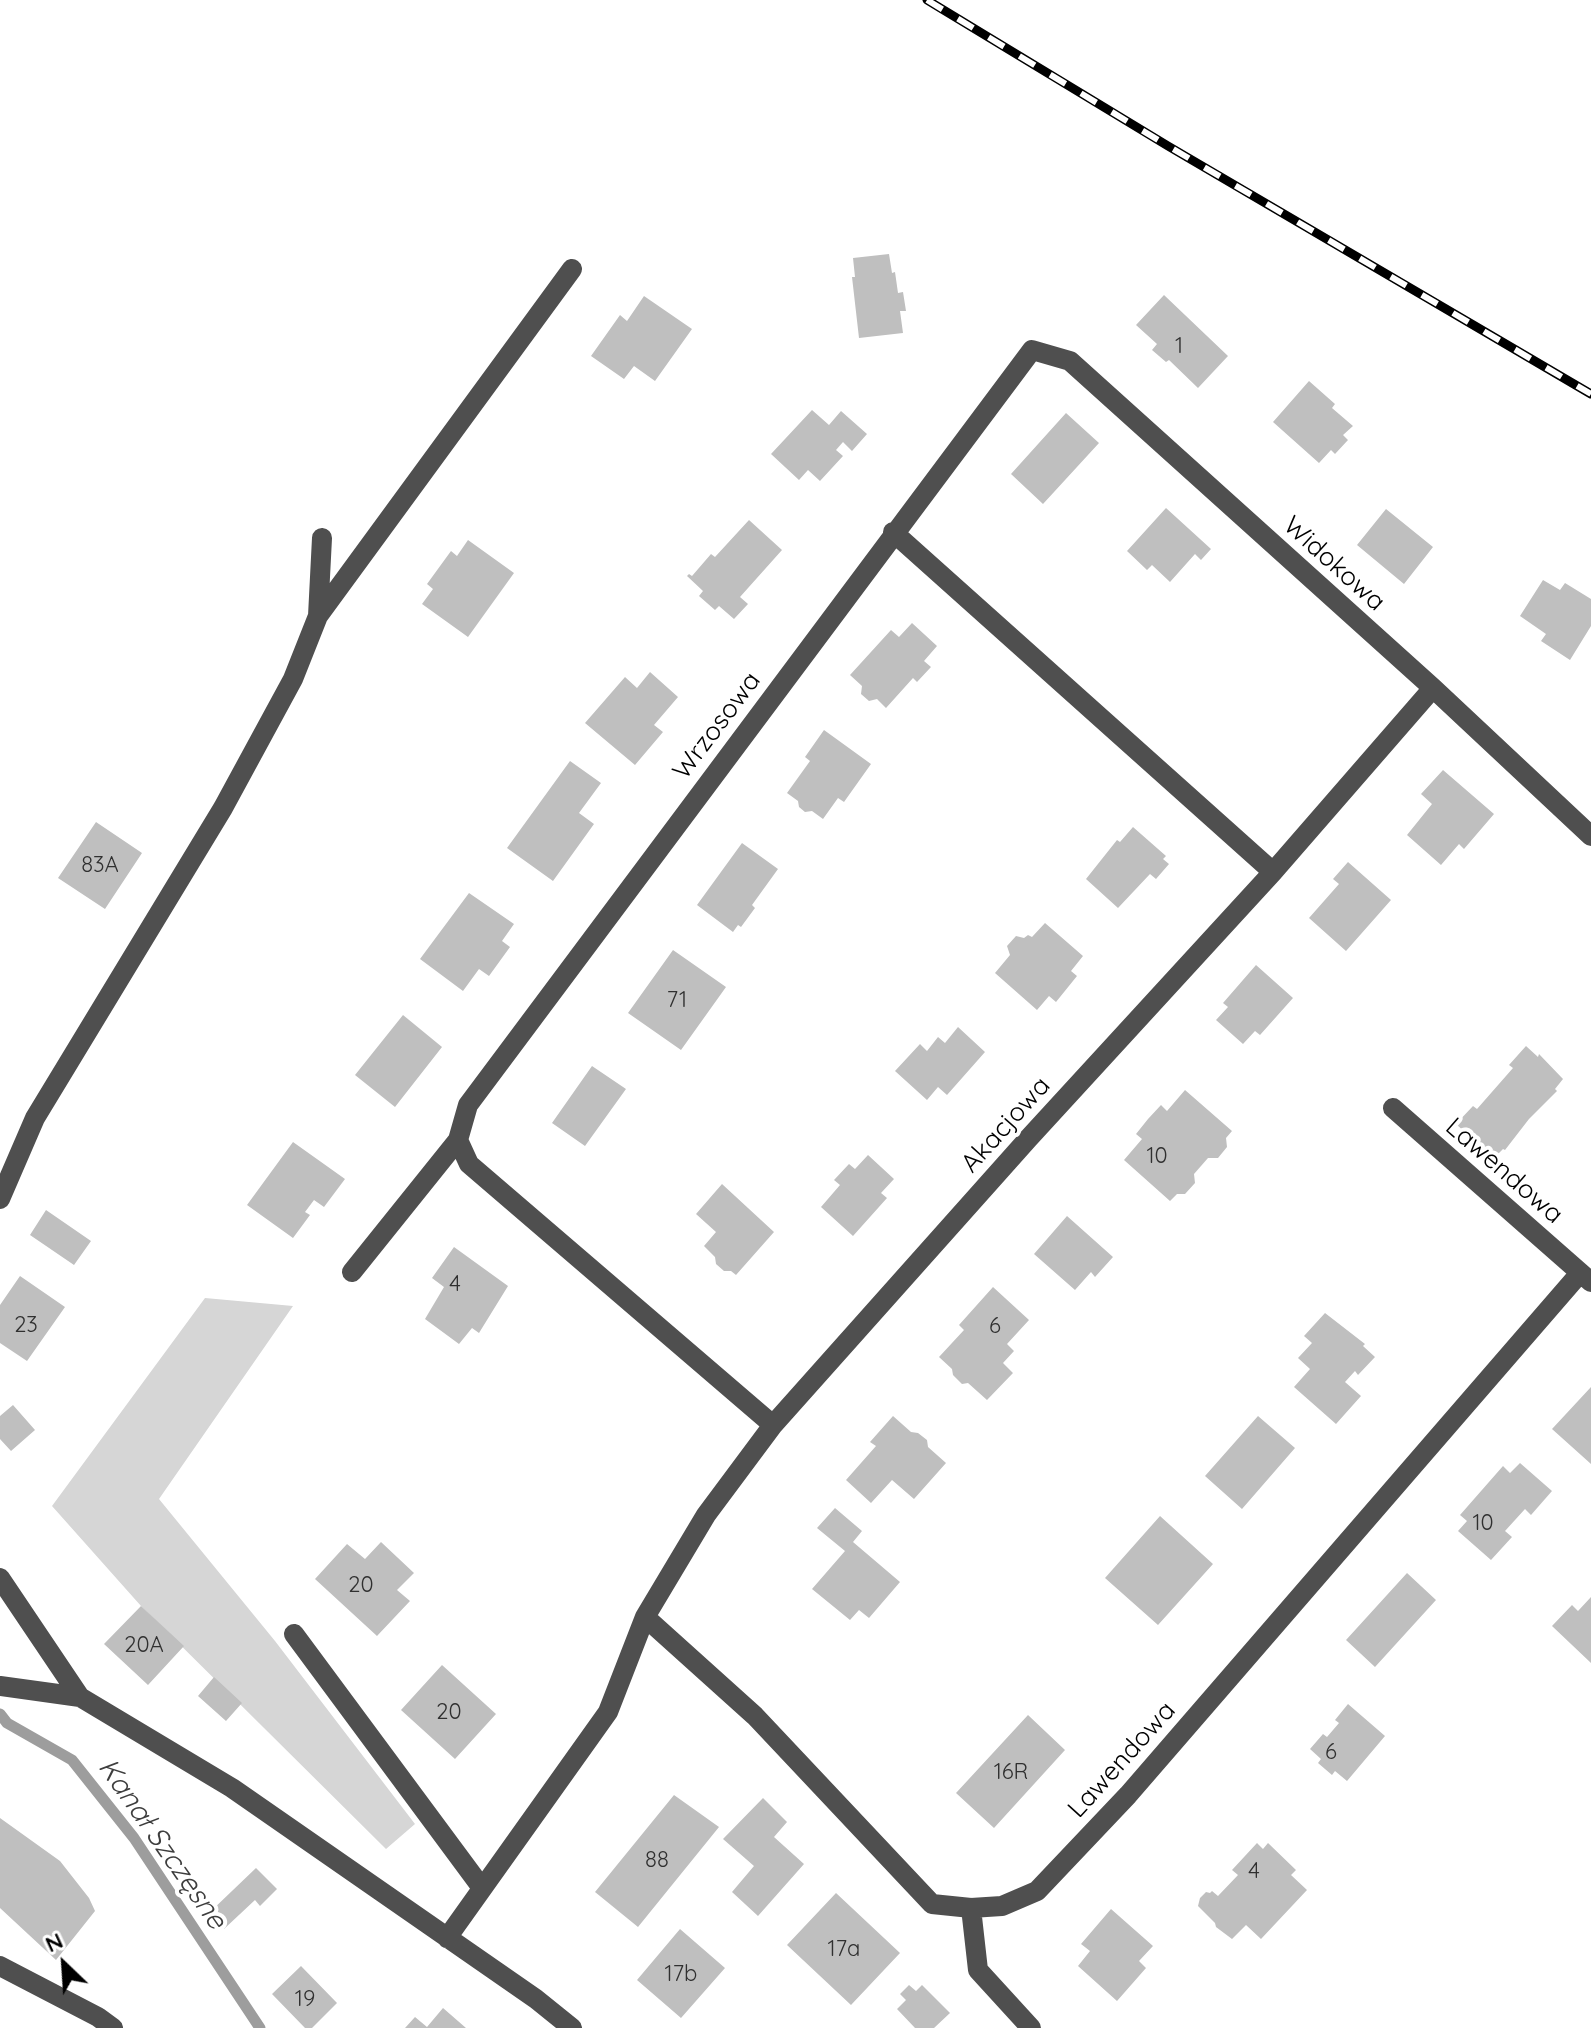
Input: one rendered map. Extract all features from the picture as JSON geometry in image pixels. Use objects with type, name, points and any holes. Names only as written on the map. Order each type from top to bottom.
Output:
[{"type":"street","points":[[0,1199],[35,1118],[223,808],[293,679],[318,616],[572,269]]},
{"type":"street","name":"Wrzosowa","points":[[458,1140],[468,1105],[893,532],[1032,350]]},
{"type":"street","name":"Widokowa","points":[[1032,350],[1070,361],[1433,688],[1591,836]]},
{"type":"street","points":[[893,532],[1273,872]]},
{"type":"street","points":[[318,616],[322,538]]},
{"type":"street","name":"Akacjowa","points":[[447,1938],[608,1712],[645,1617],[706,1515],[773,1425],[1028,1139],[1273,872],[1433,688]]},
{"type":"street","name":"Lawendowa","points":[[645,1617],[755,1716],[932,1904],[971,1908],[1002,1906],[1037,1891],[1128,1795],[1586,1278],[1393,1108]]},
{"type":"street","points":[[352,1272],[458,1140],[469,1164],[773,1425]]},
{"type":"street","points":[[0,1578],[80,1697]]},
{"type":"street","points":[[294,1634],[482,1888]]},
{"type":"street","points":[[1,1686],[80,1697],[232,1788],[536,1999],[572,2028]]},
{"type":"street","points":[[971,1908],[978,1970],[1031,2028]]},
{"type":"street","points":[[0,1966],[98,2017],[113,2028]]},
{"type":"shaded area","points":[[205,1298],[293,1306],[159,1499],[275,1641],[415,1824],[386,1849],[141,1606],[52,1506]]},
{"type":"building","points":[[889,254],[898,293],[903,292],[906,311],[900,311],[903,333],[859,338],[852,277],[855,277],[853,258]]},
{"type":"building","points":[[1164,295],[1228,356],[1198,388],[1169,360],[1166,362],[1152,350],[1157,344],[1136,325]]},
{"type":"building","points":[[644,296],[692,329],[655,381],[634,366],[624,379],[591,356],[620,315],[627,321]]},
{"type":"building","points":[[1309,381],[1335,404],[1332,408],[1353,426],[1343,435],[1348,440],[1335,454],[1331,450],[1319,463],[1273,422]]},
{"type":"building","points":[[812,410],[829,425],[841,411],[867,434],[852,451],[843,442],[836,450],[843,456],[820,481],[808,470],[799,480],[771,454]]},
{"type":"building","points":[[1066,413],[1099,443],[1043,504],[1011,474]]},
{"type":"building","points":[[1166,508],[1211,549],[1201,560],[1195,554],[1170,582],[1152,565],[1147,570],[1127,551]]},
{"type":"building","points":[[1386,509],[1433,547],[1404,584],[1357,545]]},
{"type":"building","points":[[749,520],[782,550],[740,597],[748,604],[734,619],[719,606],[715,610],[699,596],[703,591],[687,576],[692,576],[711,554],[715,557]]},
{"type":"building","points":[[468,540],[514,573],[468,637],[422,604],[433,589],[427,584],[451,551],[457,556]]},
{"type":"building","points":[[1543,580],[1560,590],[1565,583],[1591,599],[1591,626],[1570,660],[1541,641],[1546,634],[1520,616]]},
{"type":"building","points":[[912,623],[937,646],[924,661],[931,667],[917,682],[913,678],[886,708],[877,699],[869,701],[861,694],[862,686],[850,675],[891,630],[899,637]]},
{"type":"building","points":[[650,672],[678,697],[654,725],[663,732],[635,765],[585,723],[625,677],[637,688]]},
{"type":"building","points":[[824,730],[871,764],[844,802],[838,798],[823,819],[812,811],[805,812],[798,801],[787,793],[810,761],[805,757]]},
{"type":"building","points":[[570,761],[601,783],[579,813],[594,824],[553,881],[507,848]]},
{"type":"building","points":[[1443,770],[1494,814],[1464,849],[1459,844],[1441,865],[1407,835],[1432,804],[1421,794]]},
{"type":"building","points":[[96,822],[142,853],[105,909],[58,878]]},
{"type":"building","points":[[1133,827],[1166,856],[1163,859],[1169,864],[1156,879],[1150,874],[1118,908],[1086,879],[1117,840],[1120,842]]},
{"type":"building","points":[[742,843],[778,869],[752,905],[755,908],[741,927],[738,925],[733,932],[697,905]]},
{"type":"building","points":[[1348,862],[1391,900],[1346,951],[1309,918],[1339,884],[1333,879]]},
{"type":"building","points":[[469,893],[514,924],[502,941],[510,947],[489,976],[479,969],[463,991],[420,959]]},
{"type":"building","points":[[1045,923],[1083,956],[1071,971],[1077,976],[1056,1002],[1049,996],[1037,1010],[995,973],[1010,955],[1007,946],[1016,936],[1032,937]]},
{"type":"building","points":[[673,950],[726,987],[681,1050],[628,1013]]},
{"type":"building","points":[[1256,965],[1293,998],[1260,1035],[1255,1031],[1243,1044],[1216,1020],[1228,1007],[1223,1003]]},
{"type":"building","points":[[403,1015],[442,1047],[395,1107],[355,1075]]},
{"type":"building","points":[[958,1027],[985,1052],[947,1095],[938,1087],[927,1100],[895,1071],[920,1044],[927,1051],[938,1037],[945,1043]]},
{"type":"building","points":[[1526,1046],[1538,1057],[1539,1054],[1563,1079],[1555,1089],[1557,1091],[1529,1119],[1505,1150],[1494,1158],[1456,1124],[1473,1106],[1477,1109],[1513,1068],[1509,1065]]},
{"type":"building","points":[[592,1066],[626,1089],[585,1146],[552,1123]]},
{"type":"building","points":[[1185,1090],[1232,1131],[1226,1138],[1227,1147],[1218,1158],[1208,1158],[1194,1174],[1195,1183],[1185,1194],[1177,1194],[1170,1201],[1124,1160],[1142,1139],[1136,1134],[1148,1119],[1161,1105],[1167,1111]]},
{"type":"building","points":[[293,1142],[345,1179],[324,1207],[314,1200],[305,1212],[310,1215],[293,1238],[247,1205]]},
{"type":"building","points":[[868,1155],[894,1179],[881,1193],[887,1198],[853,1236],[821,1207],[840,1185],[834,1180],[849,1164],[855,1169]]},
{"type":"building","points":[[722,1184],[774,1232],[736,1275],[716,1264],[715,1257],[704,1246],[716,1232],[696,1214]]},
{"type":"building","points":[[46,1210],[91,1241],[74,1265],[30,1235]]},
{"type":"building","points":[[1067,1216],[1113,1257],[1095,1277],[1091,1272],[1075,1290],[1034,1254]]},
{"type":"building","points":[[454,1247],[508,1286],[479,1333],[472,1328],[459,1344],[425,1319],[444,1287],[432,1278]]},
{"type":"building","points":[[20,1276],[65,1307],[27,1361],[0,1343],[0,1305]]},
{"type":"building","points":[[993,1287],[1029,1320],[1007,1344],[1014,1351],[1003,1363],[1013,1373],[987,1400],[968,1383],[962,1384],[939,1357],[964,1330],[959,1325]]},
{"type":"building","points":[[1325,1313],[1365,1344],[1363,1346],[1375,1357],[1358,1375],[1355,1371],[1345,1382],[1361,1396],[1336,1424],[1294,1387],[1310,1369],[1298,1358],[1312,1343],[1304,1336]]},
{"type":"building","points":[[1591,1387],[1591,1464],[1552,1429]]},
{"type":"building","points":[[13,1405],[35,1430],[11,1451],[0,1439],[0,1416]]},
{"type":"building","points":[[893,1416],[911,1432],[927,1440],[928,1447],[946,1463],[914,1499],[892,1480],[871,1503],[846,1480],[876,1446],[870,1442]]},
{"type":"building","points":[[1258,1416],[1295,1448],[1242,1509],[1205,1476]]},
{"type":"building","points":[[1520,1463],[1552,1491],[1531,1515],[1525,1509],[1505,1531],[1512,1537],[1491,1560],[1458,1531],[1467,1521],[1460,1515],[1503,1466],[1510,1473]]},
{"type":"building","points":[[835,1508],[862,1531],[853,1542],[900,1582],[869,1618],[859,1610],[850,1620],[812,1589],[845,1551],[817,1528]]},
{"type":"building","points":[[1160,1516],[1213,1564],[1158,1625],[1105,1578]]},
{"type":"building","points":[[381,1542],[414,1573],[397,1590],[410,1601],[377,1636],[315,1579],[347,1544],[365,1559]]},
{"type":"building","points":[[1407,1573],[1436,1600],[1375,1667],[1346,1640]]},
{"type":"building","points":[[1591,1597],[1591,1663],[1552,1626],[1572,1605],[1578,1611]]},
{"type":"building","points":[[141,1606],[184,1646],[148,1685],[104,1644]]},
{"type":"building","points":[[442,1665],[496,1714],[455,1759],[401,1710]]},
{"type":"building","points":[[214,1677],[242,1703],[226,1721],[198,1696]]},
{"type":"building","points":[[1348,1704],[1385,1736],[1347,1781],[1335,1771],[1332,1775],[1318,1763],[1321,1759],[1310,1749],[1323,1734],[1327,1737],[1339,1723],[1335,1720]]},
{"type":"building","points":[[1028,1715],[1065,1750],[994,1828],[956,1793]]},
{"type":"building","points":[[674,1795],[719,1827],[638,1927],[595,1892]]},
{"type":"building","points":[[763,1798],[787,1822],[774,1837],[804,1864],[758,1916],[732,1892],[754,1866],[723,1839]]},
{"type":"building","points":[[0,1818],[60,1861],[89,1898],[95,1911],[56,1960],[0,1908]]},
{"type":"building","points":[[1257,1843],[1263,1849],[1268,1843],[1296,1870],[1291,1875],[1307,1890],[1261,1939],[1246,1925],[1232,1939],[1216,1927],[1198,1906],[1200,1898],[1212,1891],[1218,1896],[1238,1875],[1232,1870]]},
{"type":"building","points":[[256,1868],[277,1889],[260,1906],[255,1900],[224,1929],[209,1913]]},
{"type":"building","points":[[836,1893],[900,1953],[851,2005],[787,1945]]},
{"type":"building","points":[[1111,1909],[1153,1946],[1139,1961],[1146,1968],[1117,2001],[1078,1966],[1090,1951],[1081,1944]]},
{"type":"building","points":[[680,1929],[725,1968],[681,2018],[637,1980]]},
{"type":"building","points":[[301,1966],[337,2003],[312,2028],[305,2028],[272,1994]]},
{"type":"building","points":[[909,1985],[916,1991],[922,1985],[950,2013],[934,2028],[915,2028],[897,2009],[906,2000],[900,1994]]},
{"type":"building","points":[[443,2008],[466,2028],[405,2028],[415,2017],[427,2027]]},
{"type":"waterway","name":"Kanał Szczęsne","points":[[0,1714],[7,1723],[72,1760],[134,1838],[260,2028]]},
{"type":"railway","points":[[927,0],[1168,146],[1591,394]]}]
